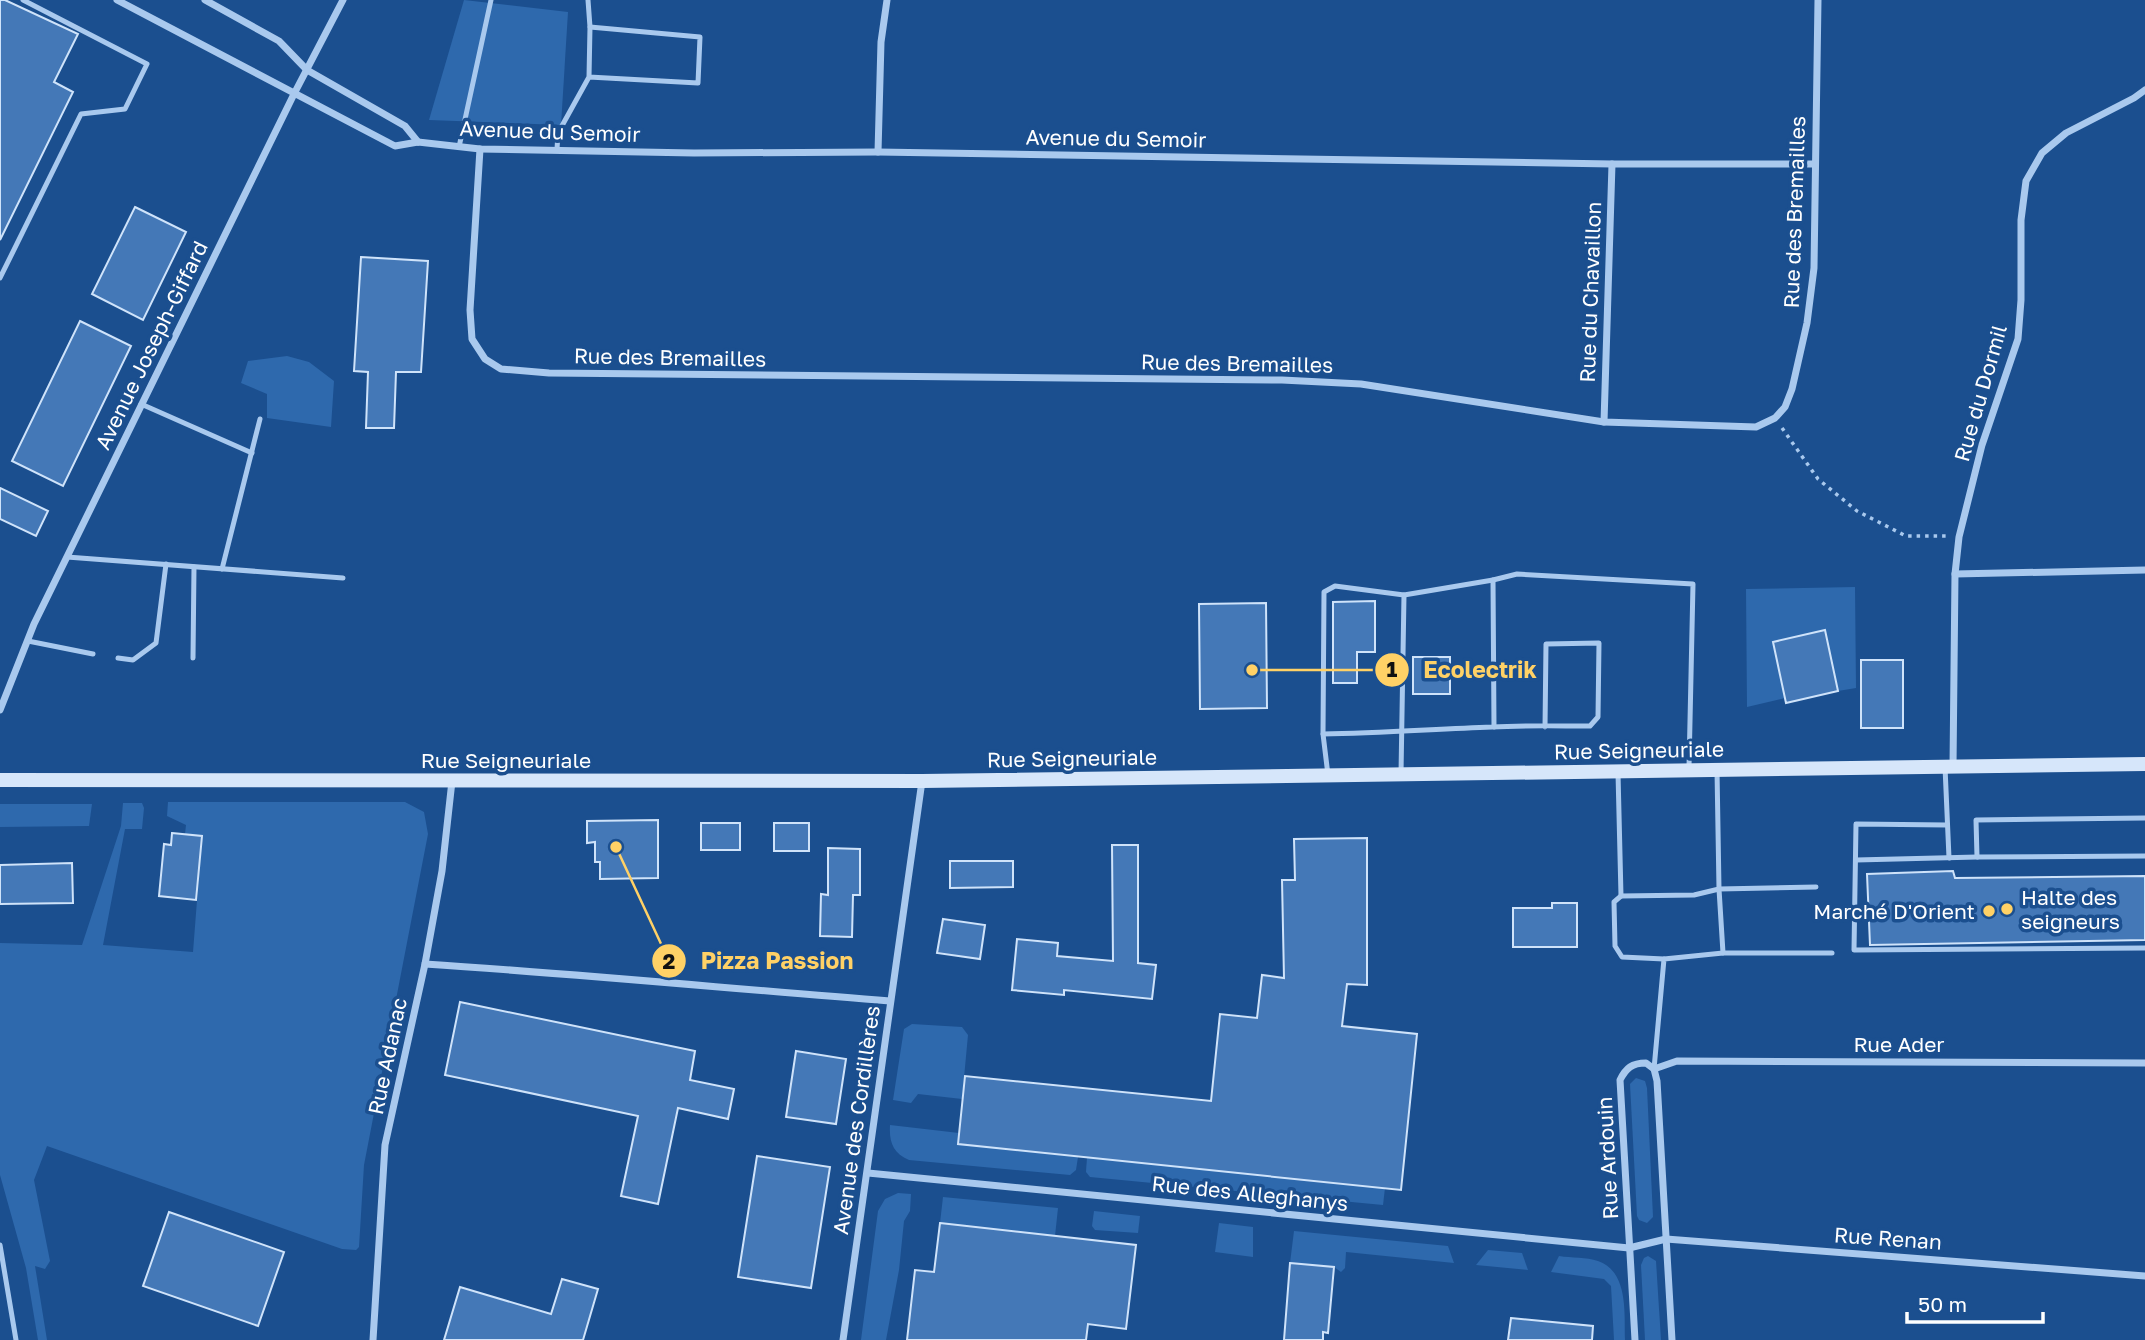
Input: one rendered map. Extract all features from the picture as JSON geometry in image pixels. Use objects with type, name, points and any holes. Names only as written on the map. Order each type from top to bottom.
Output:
[{"type":"street","name":"Avenue du Semoir","points":[[117,0],[395,146],[418,142],[480,149],[694,153],[878,152],[1612,164],[1815,164]]},
{"type":"street","points":[[205,0],[279,41],[307,71],[405,126],[418,142]]},
{"type":"street","name":"Avenue Joseph-Giffard","points":[[0,710],[27,641],[67,557],[294,94],[343,0]]},
{"type":"street","points":[[878,152],[881,42],[887,0]]},
{"type":"street","name":"Rue des Bremailles","points":[[480,149],[470,310],[472,339],[485,359],[501,369],[550,373],[1282,380],[1361,384],[1604,422],[1756,427],[1775,418],[1785,407],[1792,389],[1807,323],[1814,268],[1818,0]]},
{"type":"street","name":"Rue du Dormil","points":[[1949,767],[1955,575],[1959,537],[1982,445],[2018,339],[2021,220],[2026,181],[2042,153],[2066,133],[2134,99],[2145,90]]},
{"type":"street","name":"Rue du Chavaillon","points":[[1604,422],[1612,164]]},
{"type":"street","points":[[1955,575],[2145,570]]},
{"type":"street","name":"Rue Seigneuriale","points":[[0,780],[922,780],[2145,764]]},
{"type":"street","name":"Avenue des Cordillères","points":[[844,1340],[922,780]]},
{"type":"street","name":"Rue Adanac","points":[[373,1340],[385,1145],[425,964],[442,871],[452,781]]},
{"type":"street","points":[[425,964],[595,975],[890,1001]]},
{"type":"street","name":"Rue Ader","points":[[1654,1069],[1677,1061],[2145,1063]]},
{"type":"street","name":"Rue Ardouin","points":[[1635,1340],[1620,1080],[1625,1070],[1632,1065],[1646,1063],[1654,1069]]},
{"type":"street","points":[[1654,1069],[1657,1081],[1672,1340]]},
{"type":"street","name":"Rue des Alleghanys","points":[[868,1173],[1629,1248]]},
{"type":"street","name":"Rue Renan","points":[[1629,1248],[1666,1239],[2145,1276]]},
{"type":"lane","points":[[0,278],[81,114],[125,109],[147,64],[23,0]]},
{"type":"lane","points":[[459,147],[491,0]]},
{"type":"lane","points":[[557,149],[558,133],[589,77],[588,0]]},
{"type":"lane","points":[[589,77],[698,83],[700,37],[590,27]]},
{"type":"lane","points":[[141,404],[252,453]]},
{"type":"lane","points":[[222,569],[260,419]]},
{"type":"lane","points":[[67,557],[343,578]]},
{"type":"lane","points":[[118,658],[133,660],[156,643],[166,564]]},
{"type":"lane","points":[[193,658],[194,567]]},
{"type":"lane","points":[[1328,775],[1323,734],[1324,592],[1335,586],[1404,595],[1517,574],[1693,584],[1689,771]]},
{"type":"lane","points":[[1493,580],[1494,727]]},
{"type":"lane","points":[[1401,774],[1404,595]]},
{"type":"lane","points":[[27,641],[93,654]]},
{"type":"lane","points":[[1323,734],[1590,726],[1598,717],[1599,643],[1546,644],[1545,727]]},
{"type":"lane","points":[[1949,767],[1949,858]]},
{"type":"lane","points":[[1717,770],[1723,953]]},
{"type":"lane","points":[[1618,771],[1621,896]]},
{"type":"lane","points":[[1978,857],[1976,820],[2145,818]]},
{"type":"lane","points":[[1947,825],[1856,824],[1854,950],[2145,948]]},
{"type":"lane","points":[[1856,860],[2145,856]]},
{"type":"lane","points":[[1816,887],[1719,889],[1694,895],[1621,896],[1614,902],[1615,946],[1622,957],[1664,959],[1723,953],[1832,953]]},
{"type":"lane","points":[[1654,1069],[1664,959]]},
{"type":"lane","points":[[0,1245],[16,1340]]},
{"type":"path","points":[[1775,418],[1818,479],[1857,512],[1906,536],[1959,537]]},
{"type":"shaded area","points":[[464,0],[568,12],[561,125],[429,120]]},
{"type":"shaded area","points":[[287,356],[309,362],[334,381],[331,427],[267,418],[267,394],[241,383],[248,361]]},
{"type":"shaded area","points":[[1855,587],[1856,688],[1838,691],[1824,630],[1773,642],[1785,698],[1747,707],[1746,589]]},
{"type":"shaded area","points":[[168,802],[405,802],[424,812],[428,834],[364,1165],[359,1247],[356,1250],[342,1249],[47,1146],[34,1180],[50,1261],[45,1269],[35,1266],[47,1340],[38,1340],[26,1268],[0,1175],[0,943],[82,945],[121,826],[123,803],[142,803],[142,829],[125,829],[103,945],[193,952],[202,836],[185,834],[186,825],[167,816]]},
{"type":"shaded area","points":[[0,804],[92,804],[89,826],[0,827]]},
{"type":"shaded area","points":[[912,1024],[962,1027],[968,1035],[962,1099],[918,1094],[911,1103],[893,1100],[904,1029]]},
{"type":"shaded area","points":[[1636,1078],[1645,1081],[1647,1088],[1653,1217],[1647,1223],[1639,1220],[1637,1216],[1630,1084]]},
{"type":"shaded area","points":[[890,1125],[959,1133],[958,1144],[1078,1157],[1076,1170],[1070,1175],[909,1160],[893,1146]]},
{"type":"shaded area","points":[[1087,1157],[1385,1188],[1383,1205],[1090,1177],[1086,1172]]},
{"type":"shaded area","points":[[898,1193],[911,1194],[910,1211],[904,1221],[899,1270],[886,1340],[861,1340],[878,1211],[885,1199]]},
{"type":"shaded area","points":[[943,1197],[1058,1208],[1055,1236],[940,1223]]},
{"type":"shaded area","points":[[1094,1211],[1140,1216],[1138,1233],[1095,1230],[1092,1226]]},
{"type":"shaded area","points":[[1219,1223],[1253,1227],[1253,1257],[1215,1252]]},
{"type":"shaded area","points":[[1294,1231],[1448,1246],[1454,1263],[1346,1252],[1345,1268],[1341,1272],[1334,1267],[1290,1263]]},
{"type":"shaded area","points":[[1488,1250],[1522,1253],[1528,1270],[1476,1265]]},
{"type":"shaded area","points":[[1559,1256],[1598,1261],[1608,1266],[1615,1274],[1623,1295],[1625,1340],[1614,1340],[1611,1286],[1604,1279],[1551,1272]]},
{"type":"shaded area","points":[[1648,1256],[1656,1261],[1661,1340],[1645,1340],[1641,1265]]},
{"type":"building","points":[[0,0],[78,34],[54,82],[73,92],[0,240]]},
{"type":"building","points":[[135,207],[186,232],[143,320],[92,294]]},
{"type":"building","points":[[361,257],[428,261],[421,372],[396,372],[394,428],[366,428],[368,372],[354,371]]},
{"type":"building","points":[[80,321],[131,346],[63,486],[12,461]]},
{"type":"building","points":[[0,488],[48,511],[36,536],[0,519]]},
{"type":"building","points":[[1375,601],[1375,652],[1357,652],[1357,683],[1333,683],[1333,602]]},
{"type":"building","points":[[1266,603],[1267,708],[1200,709],[1199,604]]},
{"type":"building","points":[[1825,630],[1838,691],[1786,703],[1773,642]]},
{"type":"building","points":[[1413,657],[1450,657],[1450,694],[1413,694]]},
{"type":"building","points":[[1861,660],[1903,660],[1903,728],[1861,728]]},
{"type":"building","points":[[658,820],[658,878],[600,879],[600,862],[595,862],[595,842],[587,843],[587,821]]},
{"type":"building","points":[[701,823],[740,823],[740,850],[701,850]]},
{"type":"building","points":[[774,823],[809,823],[809,851],[774,851]]},
{"type":"building","points":[[172,833],[202,836],[196,900],[159,896],[164,844],[171,845]]},
{"type":"building","points":[[1367,838],[1367,985],[1347,984],[1342,1026],[1417,1034],[1401,1190],[958,1144],[965,1076],[1211,1101],[1220,1014],[1257,1018],[1262,975],[1284,978],[1282,880],[1295,880],[1294,839]]},
{"type":"building","points":[[1112,845],[1138,845],[1138,963],[1156,965],[1152,999],[1064,990],[1064,995],[1012,990],[1017,939],[1058,943],[1057,956],[1113,961]]},
{"type":"building","points":[[828,848],[860,849],[860,895],[853,895],[852,937],[820,936],[821,894],[828,895]]},
{"type":"building","points":[[950,861],[1013,861],[1013,887],[950,888]]},
{"type":"building","points":[[72,863],[73,903],[0,904],[0,865]]},
{"type":"building","name":"Halte des seigneurs","points":[[1953,871],[1955,878],[2145,876],[2145,940],[1870,945],[1867,874]]},
{"type":"building","points":[[1552,903],[1577,903],[1577,947],[1513,947],[1513,908],[1552,908]]},
{"type":"building","points":[[943,919],[985,925],[980,959],[937,953]]},
{"type":"building","points":[[460,1002],[695,1051],[690,1080],[734,1089],[728,1119],[678,1108],[658,1204],[621,1196],[638,1116],[445,1075]]},
{"type":"building","points":[[796,1051],[846,1059],[836,1124],[786,1117]]},
{"type":"building","points":[[757,1156],[830,1167],[811,1288],[738,1277]]},
{"type":"building","points":[[169,1212],[284,1252],[258,1326],[143,1286]]},
{"type":"building","points":[[940,1223],[1136,1245],[1126,1329],[1088,1324],[1086,1340],[907,1340],[915,1270],[934,1272]]},
{"type":"building","points":[[1290,1263],[1334,1267],[1328,1333],[1323,1332],[1323,1340],[1284,1340]]},
{"type":"building","points":[[562,1279],[598,1289],[583,1340],[444,1340],[460,1287],[551,1314]]},
{"type":"building","points":[[1511,1318],[1593,1326],[1592,1340],[1508,1340]]},
{"type":"place","name":"Ecolectrik","points":[[1252,670]]},
{"type":"place","name":"Pizza Passion","points":[[616,847]]},
{"type":"place","name":"Halte des seigneurs","points":[[2007,909]]},
{"type":"place","name":"Marché D'Orient","points":[[1989,911]]}]
